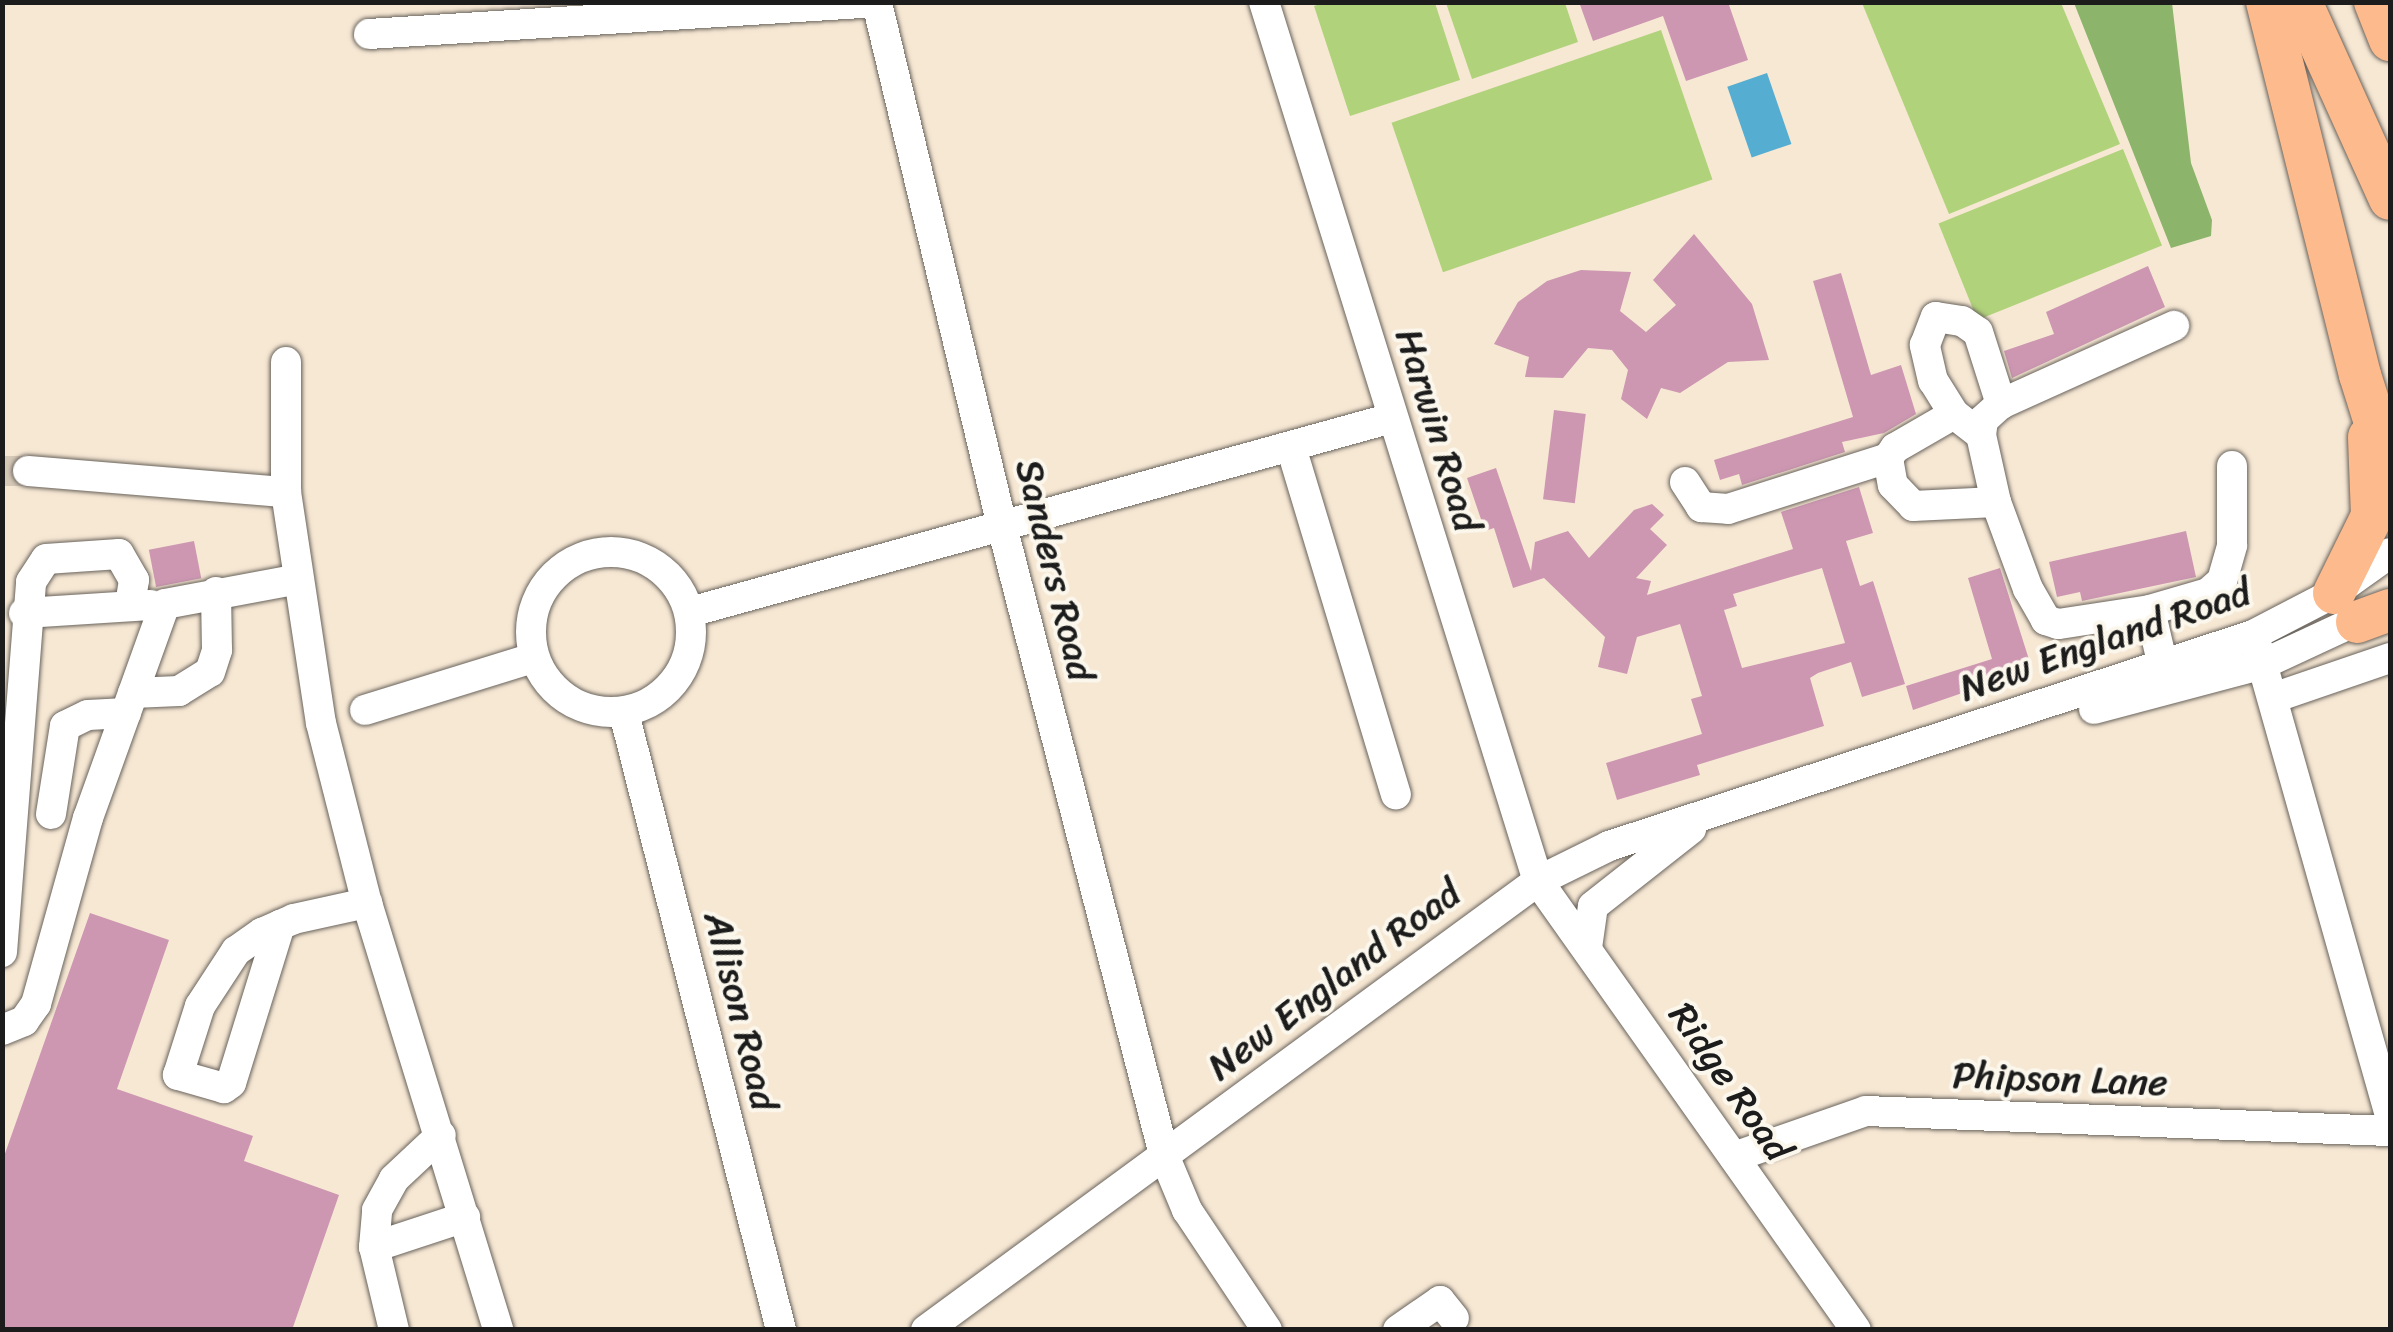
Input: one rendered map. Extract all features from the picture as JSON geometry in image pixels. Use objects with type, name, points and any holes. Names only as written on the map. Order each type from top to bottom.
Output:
[{"type":"highway","points":[[2267,2],[2360,375],[2390,470]]},
{"type":"highway","points":[[2301,2],[2390,199]]},
{"type":"highway","points":[[2375,2],[2390,40]]},
{"type":"highway","points":[[2360,375],[2374,474],[2368,607]]},
{"type":"street","points":[[369,34],[878,2]]},
{"type":"street","name":"Sanders Road","points":[[878,2],[1002,530],[1164,1155],[1187,1210],[1266,1330]]},
{"type":"street","name":"Harwin Road","points":[[1264,2],[1538,881]]},
{"type":"street","points":[[1981,435],[1954,414],[1932,382],[1926,345],[1931,322],[1942,316],[1978,332],[2002,404]]},
{"type":"street","points":[[2174,326],[2002,404],[1982,420],[1981,435],[1996,502],[2028,589],[2051,624],[2150,610],[2208,593],[2222,580],[2232,546],[2232,466]]},
{"type":"street","points":[[286,362],[286,492],[321,722],[367,903],[498,1330]]},
{"type":"street","points":[[1685,482],[1701,507],[1728,509],[1888,458],[1954,414]]},
{"type":"street","points":[[690,612],[1002,530],[1392,418]]},
{"type":"street","points":[[1291,447],[1396,794]]},
{"type":"street","points":[[1888,458],[1893,485],[1914,506],[1996,502]]},
{"type":"street","points":[[28,472],[286,492]]},
{"type":"street","name":"New England Road","points":[[1833,776],[2263,664],[2368,607],[2390,552]]},
{"type":"street","points":[[588,554],[640,556],[671,579],[690,612],[691,646],[679,677],[656,700],[624,713],[586,710],[553,691],[533,658],[534,606],[564,566],[588,554]]},
{"type":"street","points":[[54,936],[5,945],[24,613],[39,566],[58,556],[123,557],[134,580],[130,605]]},
{"type":"street","points":[[24,613],[165,604],[298,579]]},
{"type":"street","points":[[50,814],[65,726],[88,715],[179,691],[210,672],[217,650],[216,592]]},
{"type":"street","points":[[2,1030],[24,1021],[36,1004],[88,818],[165,604]]},
{"type":"street","name":"New England Road","points":[[926,1330],[1538,881],[1609,846],[1718,810],[1833,776],[2253,634],[2368,607]]},
{"type":"street","points":[[2150,610],[2164,666]]},
{"type":"street","points":[[2253,634],[2379,1025],[2390,1117]]},
{"type":"street","points":[[366,710],[533,658]]},
{"type":"street","points":[[2276,697],[2390,658]]},
{"type":"street","points":[[2068,698],[2075,709],[2100,708]]},
{"type":"street","name":"Allison Road","points":[[624,713],[780,1330]]},
{"type":"street","points":[[1587,948],[1593,906],[1614,884],[1718,810]]},
{"type":"street","points":[[14,818],[50,814],[88,818]]},
{"type":"street","name":"Ridge Road","points":[[1538,881],[1856,1330]]},
{"type":"street","points":[[280,925],[231,1083],[224,1088],[178,1075],[215,976],[236,951],[280,925],[367,903]]},
{"type":"street","name":"Phipson Lane","points":[[1734,1158],[1866,1111],[2390,1131]]},
{"type":"street","points":[[394,1330],[374,1247],[385,1190],[441,1135]]},
{"type":"street","points":[[374,1247],[468,1227]]},
{"type":"street","points":[[468,1227],[470,1288]]},
{"type":"street","points":[[1398,1330],[1440,1302],[1454,1318]]},
{"type":"green space","points":[[1325,2],[1435,3],[1460,80],[1350,116],[1314,6]]},
{"type":"green space","points":[[1446,3],[1565,3],[1578,42],[1472,79]]},
{"type":"green space","points":[[1862,3],[2061,3],[2120,144],[1949,214]]},
{"type":"green space","points":[[2074,3],[2172,3],[2191,163],[2212,220],[2211,236],[2171,248]]},
{"type":"green space","points":[[1661,30],[1712,179],[1443,272],[1392,123]]},
{"type":"green space","points":[[2123,149],[2162,245],[1977,320],[1938,224]]},
{"type":"water","points":[[1767,73],[1791,144],[1752,158],[1727,87]]},
{"type":"building","points":[[1579,2],[1728,2],[1748,60],[1686,81],[1663,16],[1593,41]]},
{"type":"building","points":[[1694,234],[1752,304],[1769,360],[1728,362],[1680,393],[1661,388],[1647,419],[1621,399],[1628,370],[1612,350],[1588,348],[1563,378],[1525,377],[1529,357],[1494,344],[1518,302],[1547,281],[1581,270],[1631,272],[1620,311],[1646,332],[1676,305],[1653,280]]},
{"type":"building","points":[[2148,266],[2165,307],[2012,378],[2004,351],[2054,334],[2046,312]]},
{"type":"building","points":[[1841,273],[1871,375],[1901,365],[1916,414],[1884,433],[1842,442],[1845,452],[1742,485],[1739,474],[1720,480],[1714,460],[1853,417],[1813,281]]},
{"type":"building","points":[[1554,410],[1586,414],[1575,503],[1543,499]]},
{"type":"building","points":[[1496,468],[1531,571],[1535,542],[1568,531],[1589,558],[1634,510],[1652,504],[1664,515],[1650,529],[1667,545],[1636,578],[1651,581],[1647,595],[1793,549],[1781,512],[1859,487],[1873,533],[1846,541],[1860,586],[1873,581],[1905,684],[1862,697],[1851,662],[1818,673],[1810,678],[1824,726],[1697,765],[1700,775],[1617,800],[1606,763],[1702,734],[1691,699],[1702,696],[1680,624],[1637,637],[1627,674],[1598,667],[1605,637],[1544,578],[1513,588],[1494,528],[1485,531],[1467,478]],"holes":[[[1822,568],[1845,643],[1742,668],[1724,610],[1737,606],[1733,594]]]},
{"type":"building","points":[[2186,531],[2196,577],[2082,601],[2080,592],[2057,597],[2049,562]]},
{"type":"building","points":[[194,541],[201,578],[156,587],[149,550]]},
{"type":"building","points":[[2000,568],[2032,669],[1913,710],[1906,686],[1992,659],[1968,578]]},
{"type":"building","points":[[90,913],[169,940],[117,1089],[253,1136],[244,1161],[339,1195],[292,1330],[2,1330],[2,1162]]},
{"type":"tunnel","points":[[2,471],[28,471]]}]
